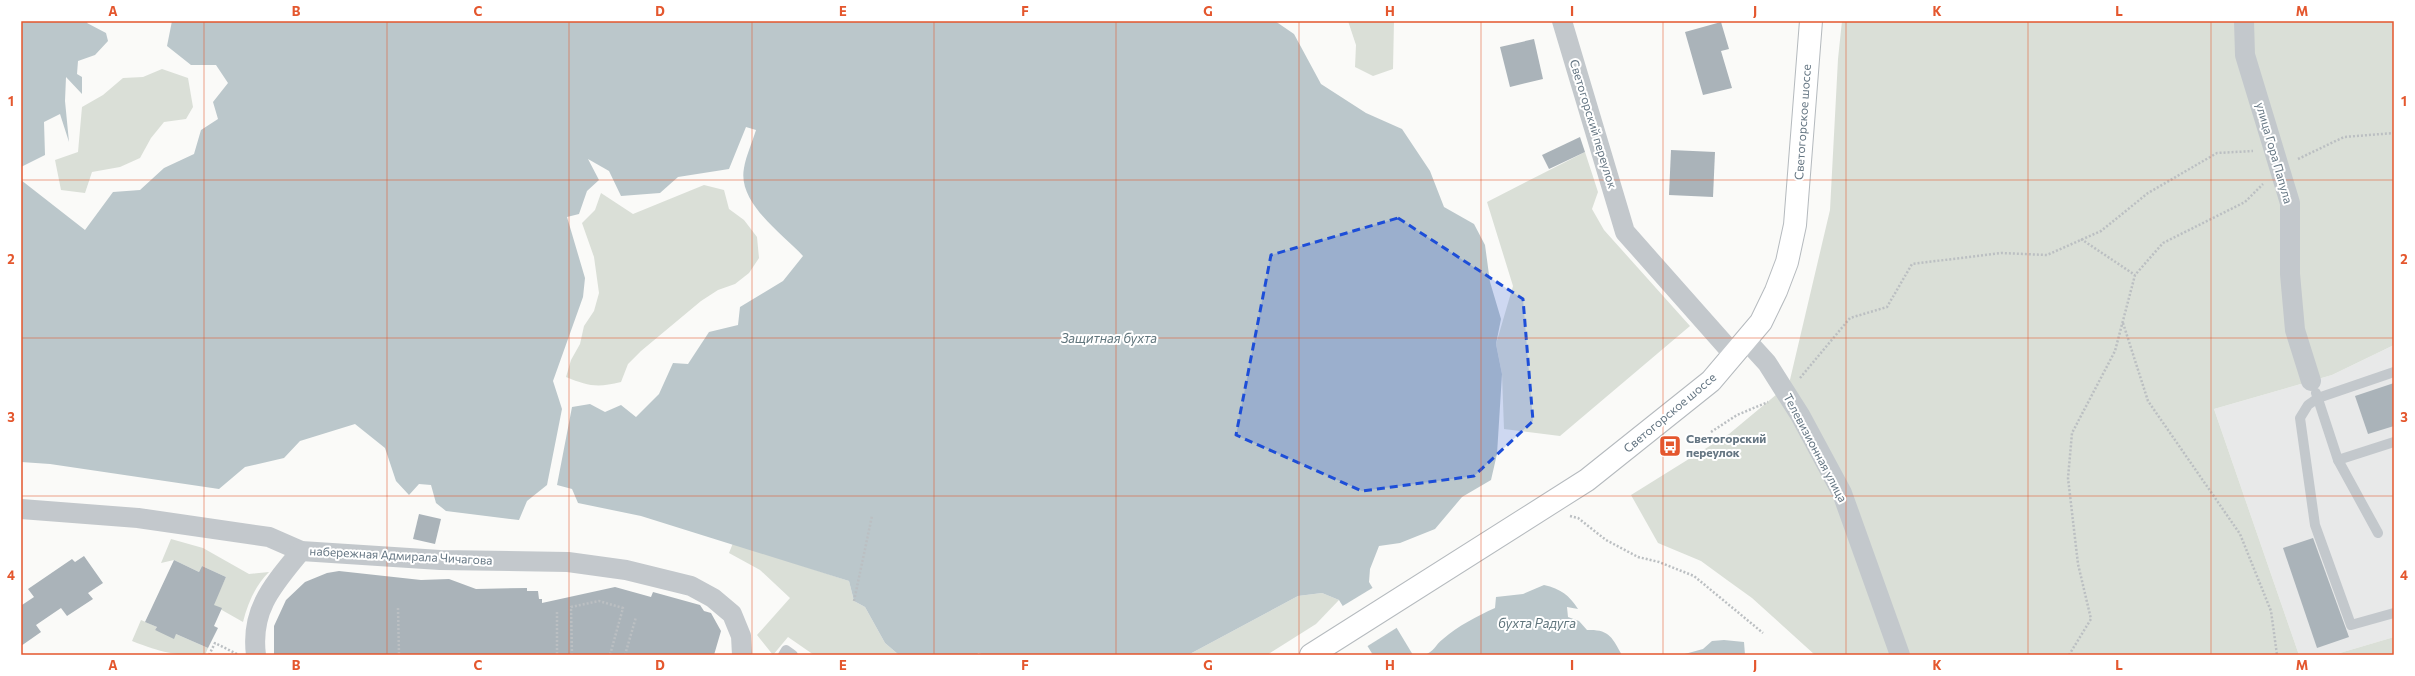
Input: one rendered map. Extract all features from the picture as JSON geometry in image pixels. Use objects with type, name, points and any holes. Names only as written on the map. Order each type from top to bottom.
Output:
[{"type":"main road","name":"Светогорское шоссе","points":[[1320,649],[1587,480],[1710,382],[1761,322],[1776,291],[1787,262],[1793,232],[1811,21]]},
{"type":"street","name":"Светогорский переулок","points":[[1562,21],[1625,232],[1740,348]]},
{"type":"street","name":"улица Гора Папула","points":[[2244,21],[2245,55],[2290,202],[2290,274],[2295,330],[2314,390]]},
{"type":"street","name":"Телевизионная улица","points":[[1740,348],[1768,363],[1800,416],[1842,493],[1900,655]]},
{"type":"street","name":"набережная Адмирала Чичагова","points":[[21,509],[138,518],[269,537],[301,551],[440,560],[568,562],[626,570],[691,586],[713,598],[732,614],[741,636],[742,655]]},
{"type":"street","points":[[256,655],[255,629],[260,608],[273,586],[301,551]]},
{"type":"lane","points":[[2314,390],[2394,372]]},
{"type":"lane","points":[[2314,390],[2338,460],[2378,533]]},
{"type":"lane","points":[[2314,390],[2308,405],[2300,418],[2315,525],[2351,625],[2394,613]]},
{"type":"lane","points":[[2338,460],[2394,442]]},
{"type":"lane","points":[[782,655],[786,650],[793,655]]},
{"type":"path","points":[[1850,318],[1887,307],[1912,264],[2001,253],[2047,255],[2081,238],[2101,231],[2148,193],[2217,153],[2277,158],[2344,137],[2394,132]]},
{"type":"path","points":[[2069,655],[2092,619],[2078,564],[2069,486],[2072,433],[2115,351],[2135,275],[2163,243],[2245,202],[2277,158]]},
{"type":"path","points":[[2081,238],[2135,275]]},
{"type":"path","points":[[2123,322],[2148,401],[2240,534],[2271,611],[2277,655]]},
{"type":"path","points":[[1566,515],[1578,518],[1606,540],[1638,557],[1659,562],[1694,576],[1763,633]]},
{"type":"path","points":[[854,601],[872,516]]},
{"type":"path","points":[[572,655],[571,607],[599,601],[623,608],[610,655]]},
{"type":"path","points":[[398,608],[399,655]]},
{"type":"path","points":[[556,612],[557,655]]},
{"type":"path","points":[[625,655],[636,617]]},
{"type":"path","points":[[209,655],[215,643],[240,655]]},
{"type":"highlighted area","points":[[1398,218],[1523,299],[1533,421],[1474,476],[1362,491],[1236,435],[1271,255]]},
{"type":"shaded area","points":[[1348,21],[1394,21],[1393,69],[1373,76],[1355,67],[1356,45]]},
{"type":"shaded area","points":[[1842,21],[2394,21],[2394,345],[2332,375],[2214,409],[2299,655],[1815,655],[1752,598],[1701,561],[1658,543],[1631,495],[1729,434],[1789,384],[1830,210],[1838,59]]},
{"type":"shaded area","points":[[162,69],[188,78],[193,107],[186,119],[164,122],[151,138],[140,158],[120,167],[92,172],[85,193],[61,190],[55,160],[78,152],[82,107],[103,95],[123,78],[143,77]]},
{"type":"shaded area","points":[[1585,152],[1598,192],[1592,209],[1604,230],[1690,326],[1560,436],[1504,429],[1502,374],[1496,344],[1513,286],[1487,202]]},
{"type":"shaded area","points":[[704,185],[724,190],[729,209],[744,220],[757,237],[759,258],[749,273],[735,284],[718,290],[701,301],[641,351],[628,364],[621,382],[605,385],[593,385],[566,377],[571,360],[580,344],[584,326],[594,311],[599,293],[594,257],[582,223],[595,210],[601,193],[633,214]]},
{"type":"shaded area","points":[[2394,345],[2394,637],[2333,655],[2299,655],[2214,409],[2332,375]]},
{"type":"shaded area","points":[[171,539],[203,548],[249,574],[269,572],[264,577],[253,595],[243,622],[213,605],[226,577],[202,566],[199,572],[174,560],[161,563]]},
{"type":"shaded area","points":[[733,543],[849,581],[854,601],[865,607],[885,643],[899,655],[814,655],[788,637],[773,655],[757,635],[790,598],[760,570],[729,553]]},
{"type":"shaded area","points":[[1322,593],[1339,600],[1316,624],[1267,655],[1188,655],[1298,596]]},
{"type":"shaded area","points":[[141,620],[157,627],[155,630],[176,634],[208,648],[205,655],[168,652],[132,641]]},
{"type":"shaded area","points":[[2394,637],[2394,655],[2333,655]]},
{"type":"water","points":[[21,21],[88,21],[87,23],[106,33],[108,41],[95,55],[78,61],[77,74],[82,77],[82,94],[66,77],[65,101],[69,142],[60,114],[44,122],[45,155],[21,167]]},
{"type":"water","name":"Защитная бухта","points":[[172,21],[1275,21],[1294,34],[1321,84],[1366,113],[1402,129],[1430,171],[1444,207],[1474,224],[1485,245],[1490,282],[1501,319],[1496,344],[1502,374],[1497,454],[1491,480],[1462,497],[1435,529],[1400,543],[1379,546],[1370,569],[1369,582],[1413,655],[1373,655],[1339,600],[1322,593],[1298,596],[1188,655],[985,655],[978,653],[977,655],[899,655],[885,643],[865,607],[854,601],[849,581],[641,516],[578,503],[572,489],[557,485],[572,407],[590,404],[605,412],[621,405],[636,417],[659,394],[673,363],[688,364],[709,332],[738,325],[740,307],[783,281],[803,256],[763,217],[747,193],[744,181],[744,168],[756,130],[746,127],[729,169],[678,177],[660,193],[621,196],[609,171],[588,159],[599,180],[587,191],[579,214],[567,217],[585,278],[583,297],[553,381],[562,409],[547,485],[527,501],[519,520],[446,511],[436,503],[431,485],[419,484],[409,495],[396,481],[385,448],[355,424],[300,441],[284,458],[245,467],[219,489],[50,464],[21,462],[21,180],[85,230],[113,192],[140,190],[164,168],[194,154],[201,130],[218,119],[213,102],[228,83],[216,65],[191,65],[167,46]]},
{"type":"water","name":"бухта Радуга","points":[[1544,585],[1555,588],[1568,596],[1578,609],[1567,607],[1568,617],[1579,621],[1587,630],[1600,631],[1609,635],[1622,655],[1424,655],[1430,652],[1440,641],[1461,626],[1495,608],[1496,597],[1523,594]]},
{"type":"water","points":[[1724,640],[1744,642],[1745,655],[1681,655],[1703,649],[1712,641]]},
{"type":"pier","points":[[1374,587],[1398,627],[1366,647],[1341,607]]},
{"type":"building","points":[[1721,22],[1729,49],[1721,51],[1732,88],[1703,95],[1685,32]]},
{"type":"building","points":[[1534,39],[1543,79],[1510,87],[1500,47]]},
{"type":"building","points":[[1580,137],[1585,152],[1549,169],[1542,155]]},
{"type":"building","points":[[1671,150],[1715,152],[1713,197],[1669,195]]},
{"type":"building","points":[[2394,383],[2394,426],[2368,434],[2355,396]]},
{"type":"building","points":[[419,514],[441,519],[435,544],[413,539]]},
{"type":"building","points":[[2313,538],[2349,637],[2317,648],[2283,548]]},
{"type":"building","points":[[84,556],[103,583],[88,593],[93,599],[67,616],[61,608],[36,625],[41,632],[21,646],[21,603],[22,605],[34,597],[28,589],[72,559],[75,562]]},
{"type":"building","points":[[174,560],[199,572],[202,566],[226,577],[214,605],[222,608],[214,626],[218,628],[208,648],[176,634],[174,639],[155,630],[157,627],[145,622]]},
{"type":"building","points":[[339,571],[421,580],[449,579],[476,589],[527,588],[527,591],[538,591],[539,599],[542,599],[542,603],[615,587],[651,597],[653,592],[700,605],[704,611],[711,613],[721,631],[714,655],[274,655],[274,626],[286,600],[305,582],[327,573]]},
{"type":"place","name":"Светогорский переулок","points":[[1670,446]]}]
